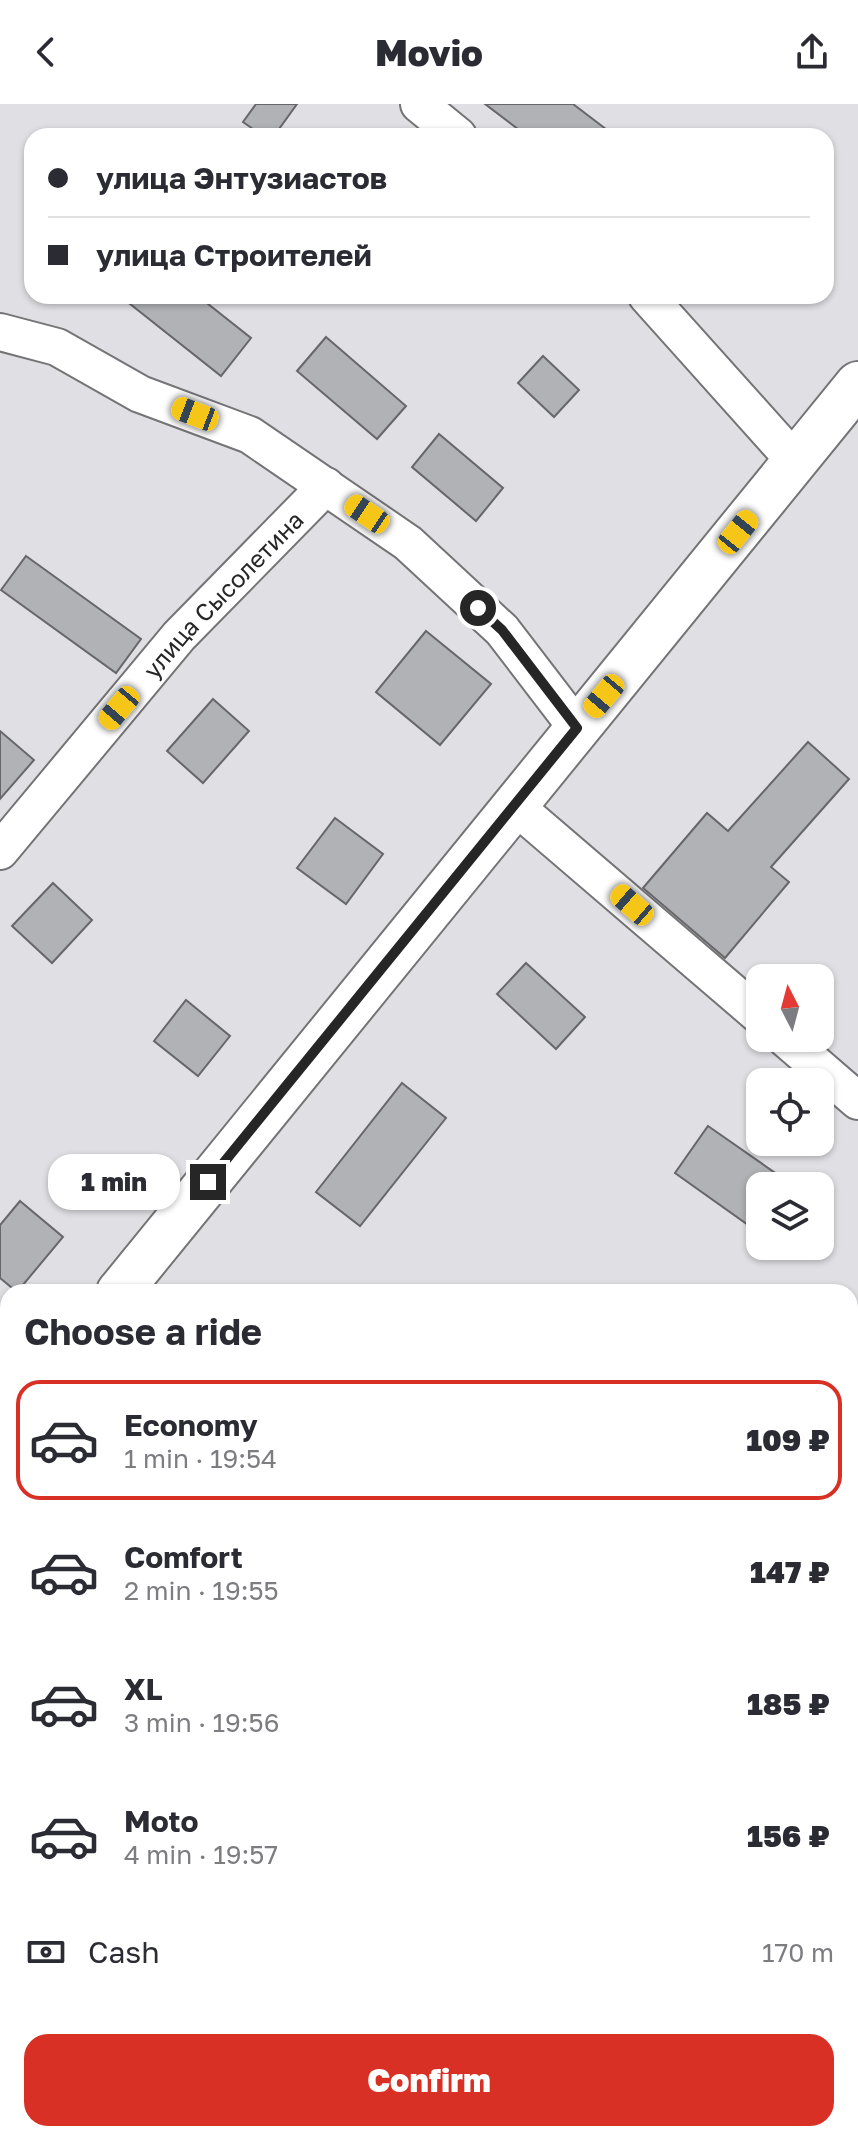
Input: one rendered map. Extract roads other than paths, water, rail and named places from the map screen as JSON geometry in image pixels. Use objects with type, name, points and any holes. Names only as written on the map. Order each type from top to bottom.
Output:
[{"type":"main road","points":[[126,1284],[795,461],[852,404]]},
{"type":"street","points":[[419,104],[448,128]]},
{"type":"street","points":[[654,304],[795,461]]},
{"type":"street","points":[[0,332],[57,347],[140,394],[250,435],[326,486],[408,543],[502,630],[577,728]]},
{"type":"street","name":"улица Сысолетина","points":[[0,851],[179,636],[326,486]]},
{"type":"street","points":[[515,806],[746,1004]]},
{"type":"street","points":[[801,1052],[858,1101]]}]
